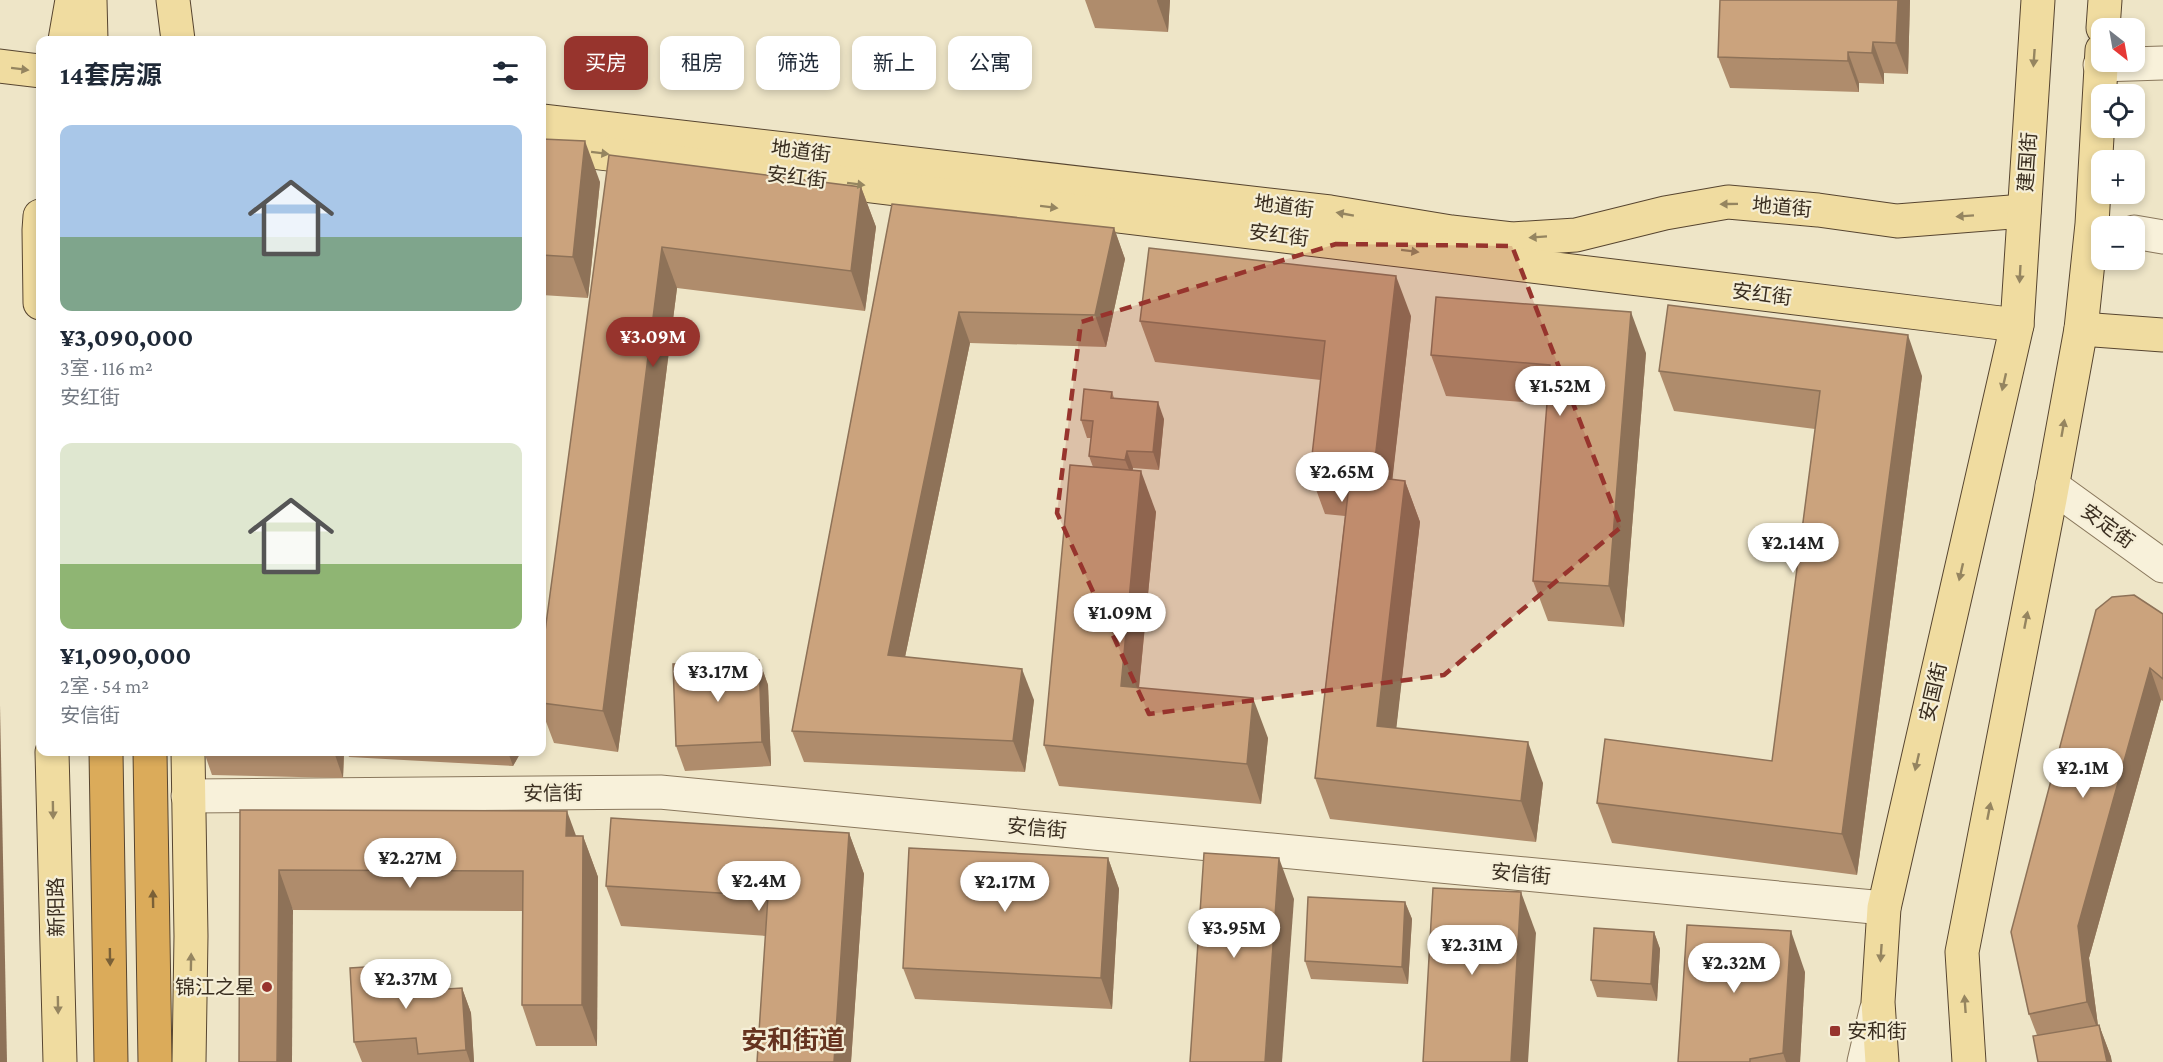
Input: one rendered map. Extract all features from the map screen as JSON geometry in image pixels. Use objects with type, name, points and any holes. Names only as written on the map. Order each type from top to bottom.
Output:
[{"type":"highway","points":[[106,756],[111,1062]]},
{"type":"highway","points":[[150,756],[155,1062]]},
{"type":"main road","points":[[66,36],[72,0]]},
{"type":"main road","points":[[90,0],[91,36]]},
{"type":"main road","points":[[155,36],[157,0]]},
{"type":"main road","points":[[173,0],[178,36]]},
{"type":"main road","name":"建国街","points":[[2017,325],[2038,0]]},
{"type":"main road","points":[[2104,18],[2105,0]]},
{"type":"main road","points":[[0,66],[36,70]]},
{"type":"main road","points":[[2098,216],[2101,72]]},
{"type":"main road","name":"地道街","points":[[546,121],[1330,212],[1451,232],[1512,239],[1576,235],[1665,213],[1728,202],[1818,210],[1897,221],[2024,211]]},
{"type":"main road","name":"安红街","points":[[546,146],[2017,325]]},
{"type":"main road","points":[[1969,1062],[1962,952],[2052,486],[2091,268]]},
{"type":"main road","name":"安国街","points":[[1882,1062],[1878,1002],[1884,908],[2017,325]]},
{"type":"main road","points":[[2081,329],[2163,335]]},
{"type":"main road","name":"新阳路","points":[[52,756],[60,1062]]},
{"type":"main road","points":[[188,756],[191,936],[189,1062]]},
{"type":"street","points":[[2145,62],[2163,63]]},
{"type":"street","points":[[2145,234],[2163,237]]},
{"type":"street","name":"安定街","points":[[2052,486],[2163,566]]},
{"type":"street","name":"安信街","points":[[188,796],[660,792],[1884,908]]},
{"type":"street","points":[[1864,1062],[1878,1002]]},
{"type":"highlighted area","points":[[1336,244],[1512,246],[1621,527],[1444,675],[1149,714],[1057,513],[1081,322]]},
{"type":"building","points":[[1720,0],[1898,0],[1896,43],[1873,42],[1872,53],[1848,52],[1848,61],[1718,57]]},
{"type":"building","points":[[546,139],[585,141],[573,257],[546,255]]},
{"type":"building","points":[[609,155],[861,187],[851,271],[662,247],[603,711],[546,704],[546,624]]},
{"type":"building","points":[[892,204],[1114,228],[1095,315],[959,312],[888,655],[1022,669],[1013,741],[792,731]]},
{"type":"building","points":[[1149,248],[1396,276],[1373,477],[1405,481],[1377,726],[1528,742],[1521,801],[1315,778],[1350,477],[1310,473],[1325,341],[1140,321]]},
{"type":"building","points":[[1436,297],[1631,312],[1609,586],[1533,581],[1550,365],[1431,355]]},
{"type":"building","points":[[1668,305],[1908,335],[1842,834],[1597,803],[1605,739],[1772,761],[1820,391],[1659,371]]},
{"type":"building","points":[[1084,389],[1112,392],[1111,398],[1158,402],[1153,452],[1127,451],[1125,460],[1089,456],[1093,421],[1081,420]]},
{"type":"building","points":[[1070,465],[1141,471],[1121,686],[1253,698],[1247,764],[1044,745]]},
{"type":"building","points":[[2134,595],[2163,614],[2163,679],[2150,668],[2078,926],[2087,1002],[2029,1014],[2011,932],[2096,610],[2112,597]]},
{"type":"building","points":[[759,660],[762,742],[676,746],[673,664]]},
{"type":"building","points":[[240,810],[567,811],[566,836],[583,836],[582,1005],[522,1005],[523,871],[279,870],[277,1062],[239,1062]]},
{"type":"building","points":[[611,818],[849,833],[834,1062],[757,1062],[768,896],[606,886]]},
{"type":"building","points":[[909,848],[1108,858],[1101,978],[903,968]]},
{"type":"building","points":[[1204,853],[1279,858],[1265,1062],[1190,1062]]},
{"type":"building","points":[[1433,888],[1521,892],[1511,1062],[1423,1062]]},
{"type":"building","points":[[1308,897],[1405,902],[1402,967],[1305,961]]},
{"type":"building","points":[[1687,925],[1791,931],[1783,1053],[1750,1059],[1750,1062],[1678,1062]]},
{"type":"building","points":[[1594,928],[1654,932],[1651,984],[1591,980]]},
{"type":"building","points":[[413,964],[415,991],[462,988],[466,1050],[418,1054],[416,1038],[354,1042],[350,968]]},
{"type":"building","points":[[2099,1025],[2107,1062],[2038,1062],[2033,1036]]},
{"type":"place","name":"锦江之星","points":[[267,987]]},
{"type":"place","name":"安和街","points":[[1835,1031]]},
{"type":"district","name":"安和街道","points":[[793,1040]]}]
